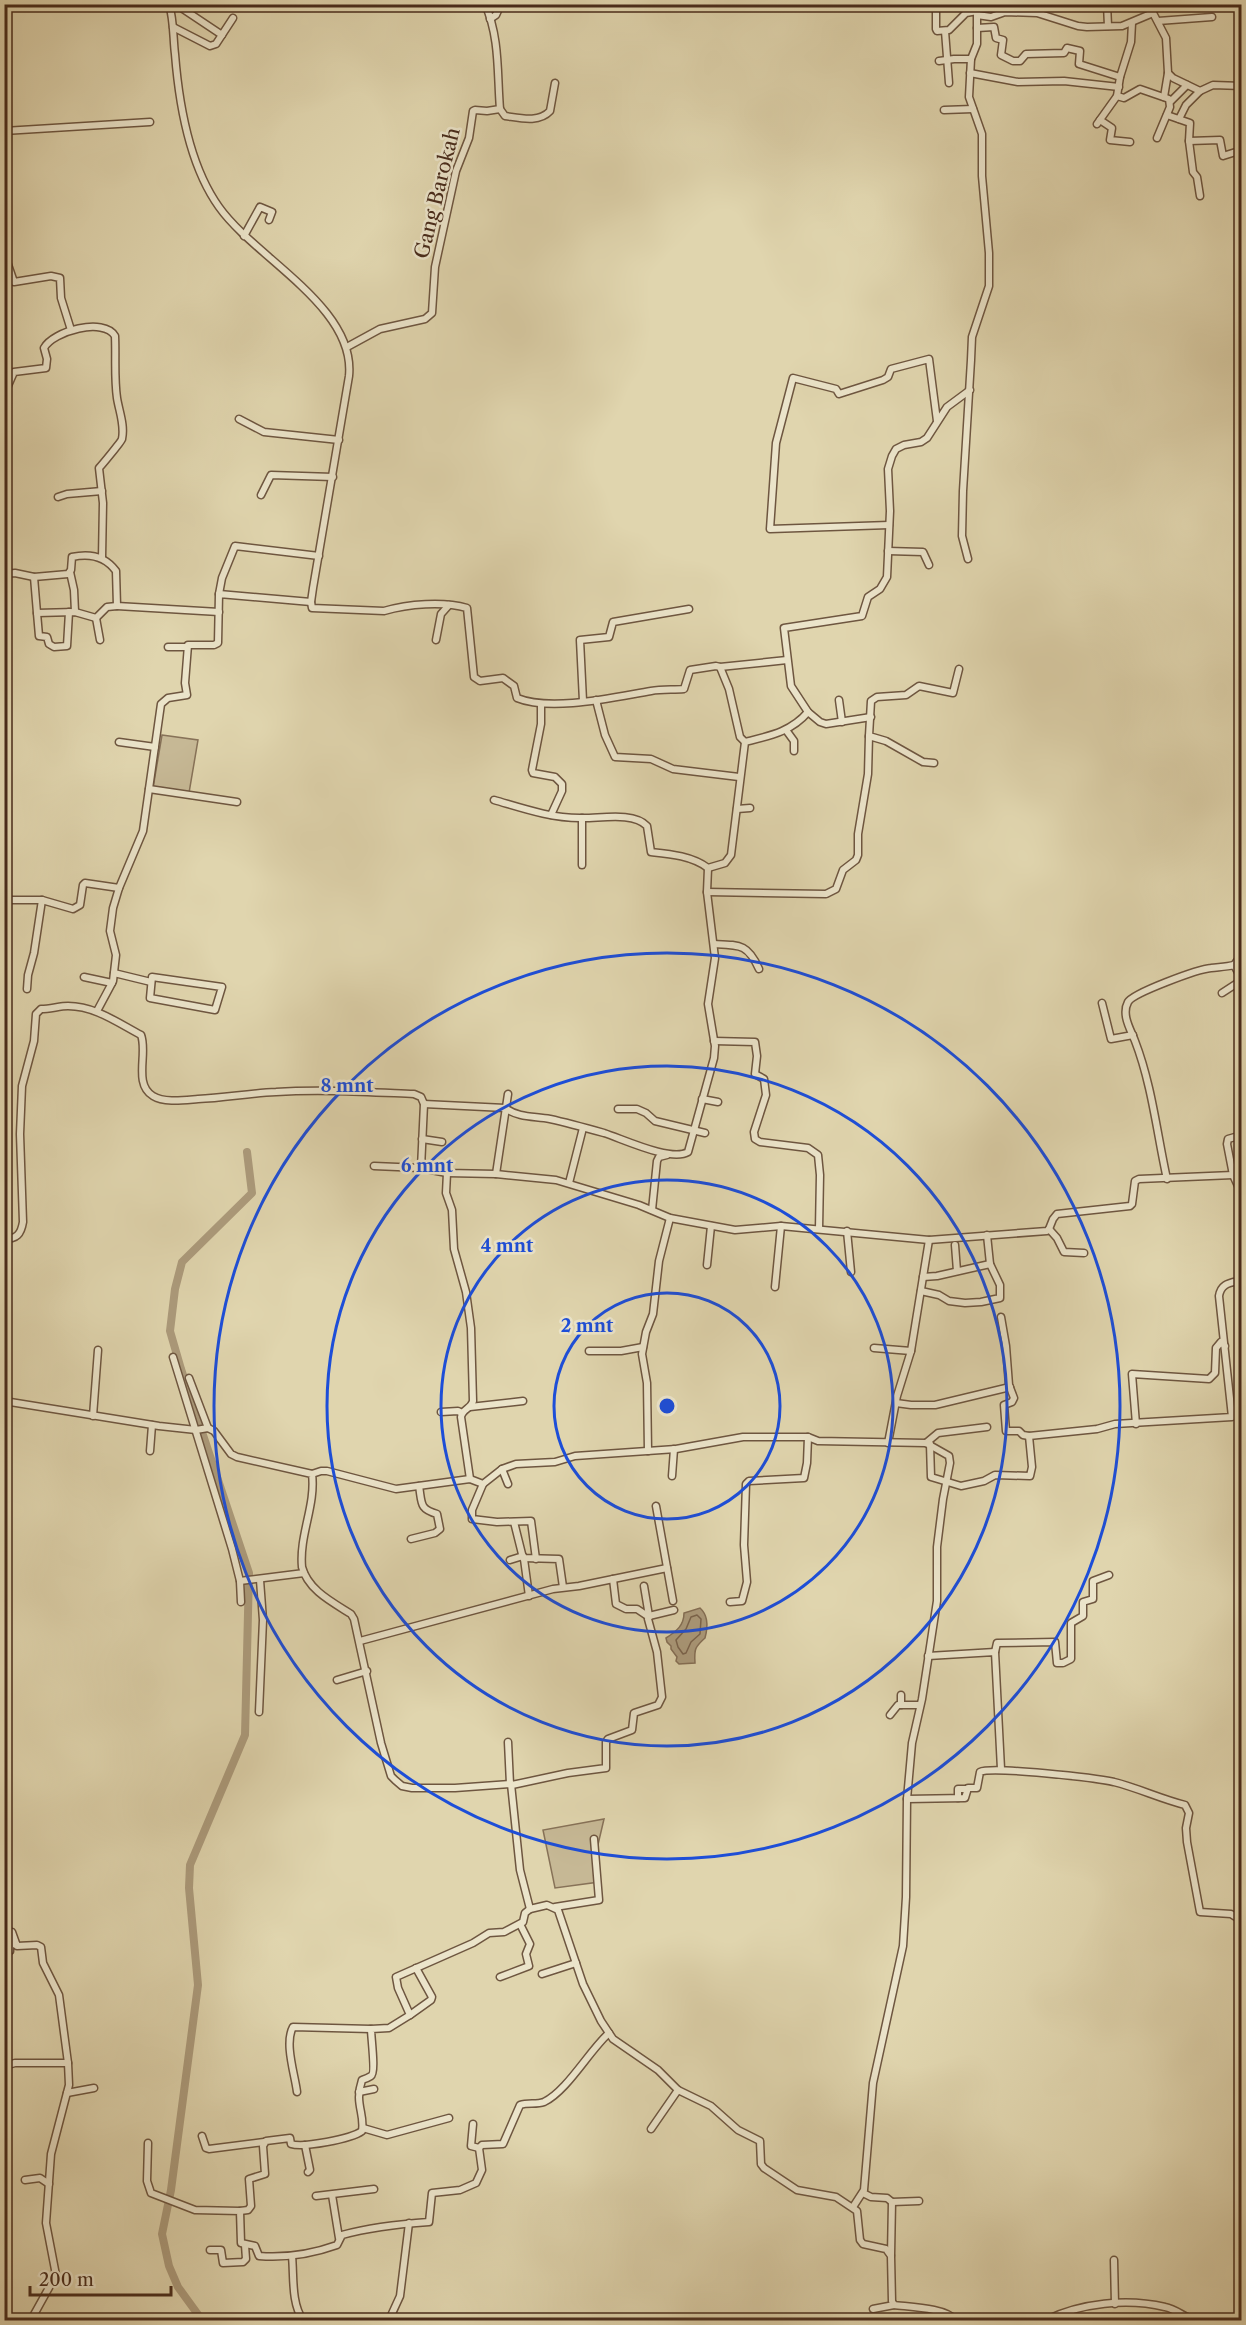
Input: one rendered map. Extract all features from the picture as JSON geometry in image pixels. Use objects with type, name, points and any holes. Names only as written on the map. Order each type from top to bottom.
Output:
[{"type":"street","points":[[169,4],[181,104],[190,142],[200,170],[218,206],[244,236],[309,293],[339,332],[347,347],[349,371],[311,602],[314,609],[384,611],[395,608],[449,605],[468,610],[469,642],[474,677],[480,681],[503,678],[514,686],[517,698],[530,703],[596,700],[655,690],[684,688],[690,670],[787,660]]},
{"type":"street","points":[[485,4],[499,57],[500,109],[505,116],[532,119],[543,117],[550,111],[555,83]]},
{"type":"street","points":[[490,19],[496,15],[501,4]]},
{"type":"street","points":[[936,4],[936,29],[945,31],[949,30],[966,13],[977,10],[991,17],[1005,12],[1037,13],[1078,26],[1119,26],[1132,23],[1153,13]]},
{"type":"street","points":[[1107,4],[1108,26]]},
{"type":"street","points":[[1152,4],[1153,13],[1166,38],[1168,73],[1168,115],[1158,138]]},
{"type":"street","points":[[183,9],[222,35]]},
{"type":"street","points":[[968,559],[962,536],[972,337],[990,286],[982,176],[982,134],[969,97],[971,59],[977,44],[977,10]]},
{"type":"street","points":[[1158,21],[1212,17]]},
{"type":"street","points":[[173,27],[210,46],[216,44],[233,18]]},
{"type":"street","points":[[1130,142],[1110,140],[1112,128],[1098,122],[1117,96],[1120,77],[1131,42],[1132,23]]},
{"type":"street","points":[[976,28],[994,27],[996,39],[1004,40],[1001,55],[1013,61],[1020,61],[1026,54],[1064,53],[1067,48],[1080,51],[1079,64],[1120,77]]},
{"type":"street","points":[[945,31],[949,83]]},
{"type":"street","points":[[939,61],[971,59]]},
{"type":"street","points":[[970,73],[1018,82],[1064,81],[1119,87]]},
{"type":"street","points":[[1168,73],[1173,78],[1194,88]]},
{"type":"street","points":[[1117,96],[1124,98],[1140,89],[1167,99],[1194,88],[1213,85],[1242,86]]},
{"type":"street","points":[[1178,119],[1194,88]]},
{"type":"street","name":"Gang Barokah","points":[[347,347],[380,329],[425,319],[432,313],[435,267],[456,171],[469,138],[474,110],[500,109]]},
{"type":"street","points":[[944,110],[973,110]]},
{"type":"street","points":[[1168,115],[1190,123],[1189,141],[1193,172],[1197,177],[1200,196]]},
{"type":"street","points":[[4,131],[150,122]]},
{"type":"street","points":[[1189,141],[1220,140],[1223,156],[1242,150]]},
{"type":"street","points":[[244,236],[260,208],[272,212],[269,220]]},
{"type":"street","points":[[4,253],[14,282],[51,276],[60,278],[61,298],[71,330]]},
{"type":"street","points":[[4,390],[14,372],[46,368],[45,345],[54,337],[71,330],[108,328],[115,336],[117,398],[123,432],[120,445],[108,455],[99,468],[104,529],[102,558]]},
{"type":"street","points":[[889,525],[770,529],[776,442],[793,378],[836,389],[839,394],[883,380],[888,377],[891,369],[929,359],[937,421]]},
{"type":"street","points":[[871,717],[826,724],[808,712],[791,686],[785,627],[862,616],[868,597],[885,583],[889,525],[888,470],[892,456],[896,449],[927,438],[947,407],[970,390]]},
{"type":"street","points":[[239,419],[264,432],[339,440]]},
{"type":"street","points":[[261,495],[271,475],[333,477]]},
{"type":"street","points":[[58,497],[79,492],[102,491]]},
{"type":"street","points":[[168,647],[218,643],[219,594],[222,578],[238,538]]},
{"type":"street","points":[[235,546],[319,556]]},
{"type":"street","points":[[888,551],[923,552],[929,565]]},
{"type":"street","points":[[34,577],[39,636],[47,637],[49,644],[54,647],[67,646],[74,587],[70,572],[72,557],[84,555],[102,558],[116,571],[117,606]]},
{"type":"street","points":[[4,574],[15,573],[34,577],[70,572]]},
{"type":"street","points":[[219,594],[311,602]]},
{"type":"street","points":[[436,640],[441,614],[449,605]]},
{"type":"street","points":[[96,618],[107,607],[117,606],[219,612]]},
{"type":"street","points":[[583,701],[580,640],[609,637],[614,622],[689,609]]},
{"type":"street","points":[[37,614],[72,612],[96,618]]},
{"type":"street","points":[[96,618],[100,640]]},
{"type":"street","points":[[97,1011],[112,983],[116,955],[110,931],[119,888],[143,831],[161,704],[168,698],[187,694],[185,683],[187,647]]},
{"type":"street","points":[[720,667],[729,689],[740,737],[745,742]]},
{"type":"street","points":[[707,891],[826,894],[836,889],[843,870],[856,860],[858,855],[858,834],[868,774],[871,701],[873,698],[906,695],[919,686],[953,693],[959,669]]},
{"type":"street","points":[[596,700],[605,735],[614,756],[651,759],[673,769],[739,777]]},
{"type":"street","points":[[839,700],[842,722]]},
{"type":"street","points":[[541,704],[541,724],[532,770],[555,777],[562,784],[562,791],[551,815]]},
{"type":"street","points":[[745,742],[786,730],[800,721],[808,712]]},
{"type":"street","points":[[786,730],[794,741],[794,751]]},
{"type":"street","points":[[869,736],[886,741],[923,762],[934,763]]},
{"type":"street","points":[[119,742],[155,747]]},
{"type":"street","points":[[494,800],[551,815],[582,819],[610,815],[642,822],[647,826],[651,852],[696,861],[708,868],[725,863],[731,855],[745,742]]},
{"type":"street","points":[[149,789],[237,802]]},
{"type":"street","points":[[737,809],[750,808]]},
{"type":"street","points":[[582,819],[582,866]]},
{"type":"street","points":[[652,1210],[657,1161],[659,1157],[688,1152],[714,1058],[714,1041],[708,1004],[715,958],[707,891],[708,868]]},
{"type":"street","points":[[4,900],[42,900],[73,909],[78,908],[81,902],[85,883],[119,888]]},
{"type":"street","points":[[27,989],[42,900]]},
{"type":"street","points":[[714,944],[737,945],[748,950],[759,969]]},
{"type":"street","points":[[1167,1179],[1147,1083],[1125,1012],[1128,1002],[1132,997],[1160,984],[1204,970],[1234,965],[1238,961],[1240,947]]},
{"type":"street","points":[[1222,993],[1242,980],[1234,965]]},
{"type":"street","points":[[114,973],[151,982]]},
{"type":"street","points":[[84,977],[112,983]]},
{"type":"street","points":[[152,977],[222,987],[215,1010],[150,998],[151,982],[152,977]]},
{"type":"street","points":[[1102,1003],[1111,1039],[1133,1035]]},
{"type":"street","points":[[4,1239],[17,1236],[21,1232],[23,1222],[20,1134],[22,1086],[34,1041],[38,1010],[67,1006],[97,1011],[141,1035],[145,1089],[153,1096],[163,1100],[276,1092],[381,1092],[418,1095],[424,1104],[421,1168]]},
{"type":"street","points":[[714,1041],[755,1042],[758,1046],[755,1074],[764,1079],[766,1095],[754,1132],[755,1139],[760,1142],[808,1148],[818,1155],[819,1229]]},
{"type":"street","points":[[496,1174],[508,1094]]},
{"type":"street","points":[[702,1099],[718,1102]]},
{"type":"street","points":[[424,1104],[505,1108],[513,1114],[549,1119],[584,1128],[668,1155]]},
{"type":"street","points":[[618,1109],[637,1109],[655,1121],[705,1133]]},
{"type":"street","points":[[568,1183],[584,1128]]},
{"type":"street","points":[[1242,1136],[1228,1139],[1227,1142],[1233,1175],[1238,1186],[1242,1187]]},
{"type":"street","points":[[422,1139],[442,1142]]},
{"type":"street","points":[[374,1166],[421,1168],[447,1173],[496,1174],[568,1183],[670,1218],[735,1230],[780,1226],[954,1241],[987,1235],[1049,1229]]},
{"type":"street","points":[[447,1173],[446,1193],[452,1210],[453,1250],[466,1292],[471,1328],[473,1401],[470,1407],[462,1413]]},
{"type":"street","points":[[1049,1229],[1057,1214],[1132,1204],[1137,1180],[1233,1175]]},
{"type":"street","points":[[648,1451],[647,1383],[643,1367],[643,1347],[653,1314],[659,1261],[670,1218]]},
{"type":"street","points":[[707,1265],[711,1226]]},
{"type":"street","points":[[775,1287],[780,1226]]},
{"type":"street","points":[[1049,1229],[1064,1252],[1084,1253]]},
{"type":"street","points":[[847,1231],[851,1272]]},
{"type":"street","points":[[921,1291],[939,1295],[950,1301],[965,1303],[1000,1298],[1000,1285],[990,1264],[987,1235]]},
{"type":"street","points":[[888,1443],[896,1402],[911,1351],[929,1240]]},
{"type":"street","points":[[954,1241],[957,1271]]},
{"type":"street","points":[[923,1277],[990,1264]]},
{"type":"street","points":[[4,1278],[4,1326]]},
{"type":"street","points":[[1001,1317],[1010,1387],[1014,1400],[1004,1405],[1005,1430],[1019,1431],[1029,1436],[1136,1424],[1232,1417],[1219,1296],[1220,1289],[1229,1283],[1242,1280]]},
{"type":"street","points":[[1136,1424],[1132,1374],[1209,1379],[1215,1373],[1216,1348],[1221,1342],[1225,1346]]},
{"type":"street","points":[[590,1351],[621,1351],[643,1347]]},
{"type":"street","points":[[874,1348],[911,1351]]},
{"type":"street","points":[[93,1416],[98,1350]]},
{"type":"street","points":[[172,1356],[197,1430],[241,1581],[241,1602]]},
{"type":"street","points":[[189,1378],[207,1428]]},
{"type":"street","points":[[896,1402],[911,1405],[935,1405],[1010,1387]]},
{"type":"street","points":[[4,1401],[152,1425],[197,1430],[207,1428],[214,1431],[231,1454],[237,1457],[312,1474],[327,1471],[396,1489],[470,1479],[483,1484]]},
{"type":"street","points":[[470,1407],[523,1401]]},
{"type":"street","points":[[441,1412],[456,1410],[462,1413]]},
{"type":"street","points":[[462,1413],[470,1479]]},
{"type":"street","points":[[150,1451],[152,1425]]},
{"type":"street","points":[[987,1427],[938,1433],[928,1443],[930,1477],[961,1486],[984,1481],[995,1475],[1030,1476],[1032,1467],[1029,1436]]},
{"type":"street","points":[[536,1559],[531,1521],[472,1519],[472,1510],[483,1484],[502,1469],[516,1464],[555,1462],[575,1456],[674,1449],[743,1437],[808,1437],[818,1441],[928,1443],[944,1451],[950,1458],[937,1547],[937,1601],[912,1743],[907,1798],[903,1946],[873,2083],[863,2193],[853,2207]]},
{"type":"street","points":[[730,1602],[742,1601],[747,1582],[744,1545],[746,1484],[750,1481],[804,1478],[808,1437]]},
{"type":"street","points":[[672,1476],[674,1449]]},
{"type":"street","points":[[502,1469],[508,1484]]},
{"type":"street","points":[[312,1474],[313,1486],[302,1553],[304,1573],[324,1596],[353,1616],[367,1671],[381,1743],[391,1776],[398,1783],[417,1788],[511,1784],[606,1768],[606,1742],[632,1730],[634,1713],[658,1706],[662,1697],[657,1652],[652,1640],[644,1586]]},
{"type":"street","points":[[411,1539],[435,1533],[440,1529],[437,1514],[427,1512],[423,1507],[419,1486]]},
{"type":"street","points":[[656,1506],[673,1601]]},
{"type":"street","points":[[514,1522],[529,1596]]},
{"type":"street","points":[[510,1560],[559,1559],[563,1587]]},
{"type":"street","points":[[360,1641],[563,1587],[579,1587],[667,1568]]},
{"type":"street","points":[[241,1581],[304,1573]]},
{"type":"street","points":[[1001,1769],[995,1652],[998,1643],[1054,1642],[1057,1663],[1071,1659],[1071,1623],[1083,1616],[1083,1602],[1093,1599],[1093,1581],[1109,1575]]},
{"type":"street","points":[[259,1712],[263,1620],[260,1580]]},
{"type":"street","points":[[613,1580],[616,1605],[626,1609],[638,1609],[649,1616],[674,1610]]},
{"type":"street","points":[[928,1656],[995,1652]]},
{"type":"street","points":[[337,1680],[367,1671]]},
{"type":"street","points":[[901,1695],[901,1705]]},
{"type":"street","points":[[890,1715],[896,1707],[901,1705],[920,1706]]},
{"type":"street","points":[[508,1742],[520,1869],[530,1909]]},
{"type":"street","points":[[907,1798],[966,1797],[967,1789],[977,1788],[982,1770],[1001,1769],[1102,1780],[1185,1805],[1190,1813],[1186,1828],[1200,1912],[1231,1914],[1242,1921]]},
{"type":"street","points":[[410,2015],[395,1980],[398,1975],[473,1943],[489,1933],[504,1932],[520,1924],[523,1922],[525,1913],[530,1909],[599,1900],[594,1839]]},
{"type":"street","points":[[555,1907],[560,1914],[595,2010],[609,2033],[620,2044],[658,2070],[678,2090],[703,2101],[738,2130],[759,2140],[761,2164],[783,2182],[796,2190],[836,2197],[853,2207],[859,2216],[860,2240],[863,2244],[886,2249],[891,2256]]},
{"type":"street","points":[[500,1977],[529,1966],[526,1954],[530,1944],[520,1924]]},
{"type":"street","points":[[4,1931],[12,1932],[16,1945]]},
{"type":"street","points":[[4,1953],[10,1951],[10,1943],[37,1945],[42,1950],[43,1963],[59,1995],[68,2063],[67,2093],[51,2154],[46,2223],[56,2275],[31,2320]]},
{"type":"street","points":[[542,1974],[576,1963]]},
{"type":"street","points":[[297,2092],[290,2035],[293,2027],[389,2028],[431,2000],[432,1997],[416,1968]]},
{"type":"street","points":[[202,2136],[206,2148],[209,2149],[290,2138],[294,2146],[305,2145],[359,2134],[363,2128],[358,2092],[362,2080],[373,2074],[371,2029]]},
{"type":"street","points":[[479,2148],[485,2144],[502,2145],[505,2143],[520,2105],[546,2101],[569,2080],[597,2044],[609,2033]]},
{"type":"street","points":[[4,2066],[15,2063],[68,2063]]},
{"type":"street","points":[[67,2093],[94,2088]]},
{"type":"street","points":[[358,2092],[374,2089]]},
{"type":"street","points":[[651,2129],[678,2090]]},
{"type":"street","points":[[363,2128],[387,2135],[449,2118]]},
{"type":"street","points":[[473,2124],[471,2145],[479,2148]]},
{"type":"street","points":[[148,2143],[148,2188],[151,2193],[195,2210],[240,2211],[248,2210],[251,2206],[249,2179],[265,2174],[264,2142]]},
{"type":"street","points":[[305,2145],[310,2170],[308,2172]]},
{"type":"street","points":[[240,2211],[241,2243],[255,2246],[259,2256],[292,2256],[335,2246],[342,2235],[365,2228],[430,2221],[432,2193],[460,2190],[476,2184],[482,2170],[479,2148]]},
{"type":"street","points":[[26,2180],[40,2178],[49,2184]]},
{"type":"street","points":[[316,2196],[374,2189]]},
{"type":"street","points":[[863,2193],[871,2197],[887,2198],[892,2202],[919,2200]]},
{"type":"street","points":[[332,2194],[339,2238]]},
{"type":"street","points":[[892,2202],[891,2256],[894,2305]]},
{"type":"street","points":[[389,2320],[400,2296],[409,2223]]},
{"type":"street","points":[[210,2250],[221,2250],[224,2263],[243,2262],[246,2259],[245,2245]]},
{"type":"street","points":[[292,2256],[295,2299],[303,2320]]},
{"type":"street","points":[[1114,2260],[1115,2304]]},
{"type":"street","points":[[1046,2320],[1079,2308],[1115,2304],[1163,2306],[1194,2320]]},
{"type":"street","points":[[873,2308],[894,2305],[944,2313],[955,2320]]},
{"type":"shaded area","points":[[162,735],[198,740],[189,793],[153,788]]},
{"type":"shaded area","points":[[604,1819],[596,1853],[599,1882],[555,1888],[543,1830]]},
{"type":"water","points":[[700,1608],[707,1622],[705,1638],[696,1649],[695,1663],[679,1664],[666,1638],[679,1627],[684,1613]]},
{"type":"waterway","points":[[202,2320],[178,2287],[169,2266],[162,2234],[171,2190],[198,1985],[189,1888],[190,1865],[245,1735],[249,1573],[170,1331],[175,1289],[182,1262],[252,1193],[247,1152]]}]
